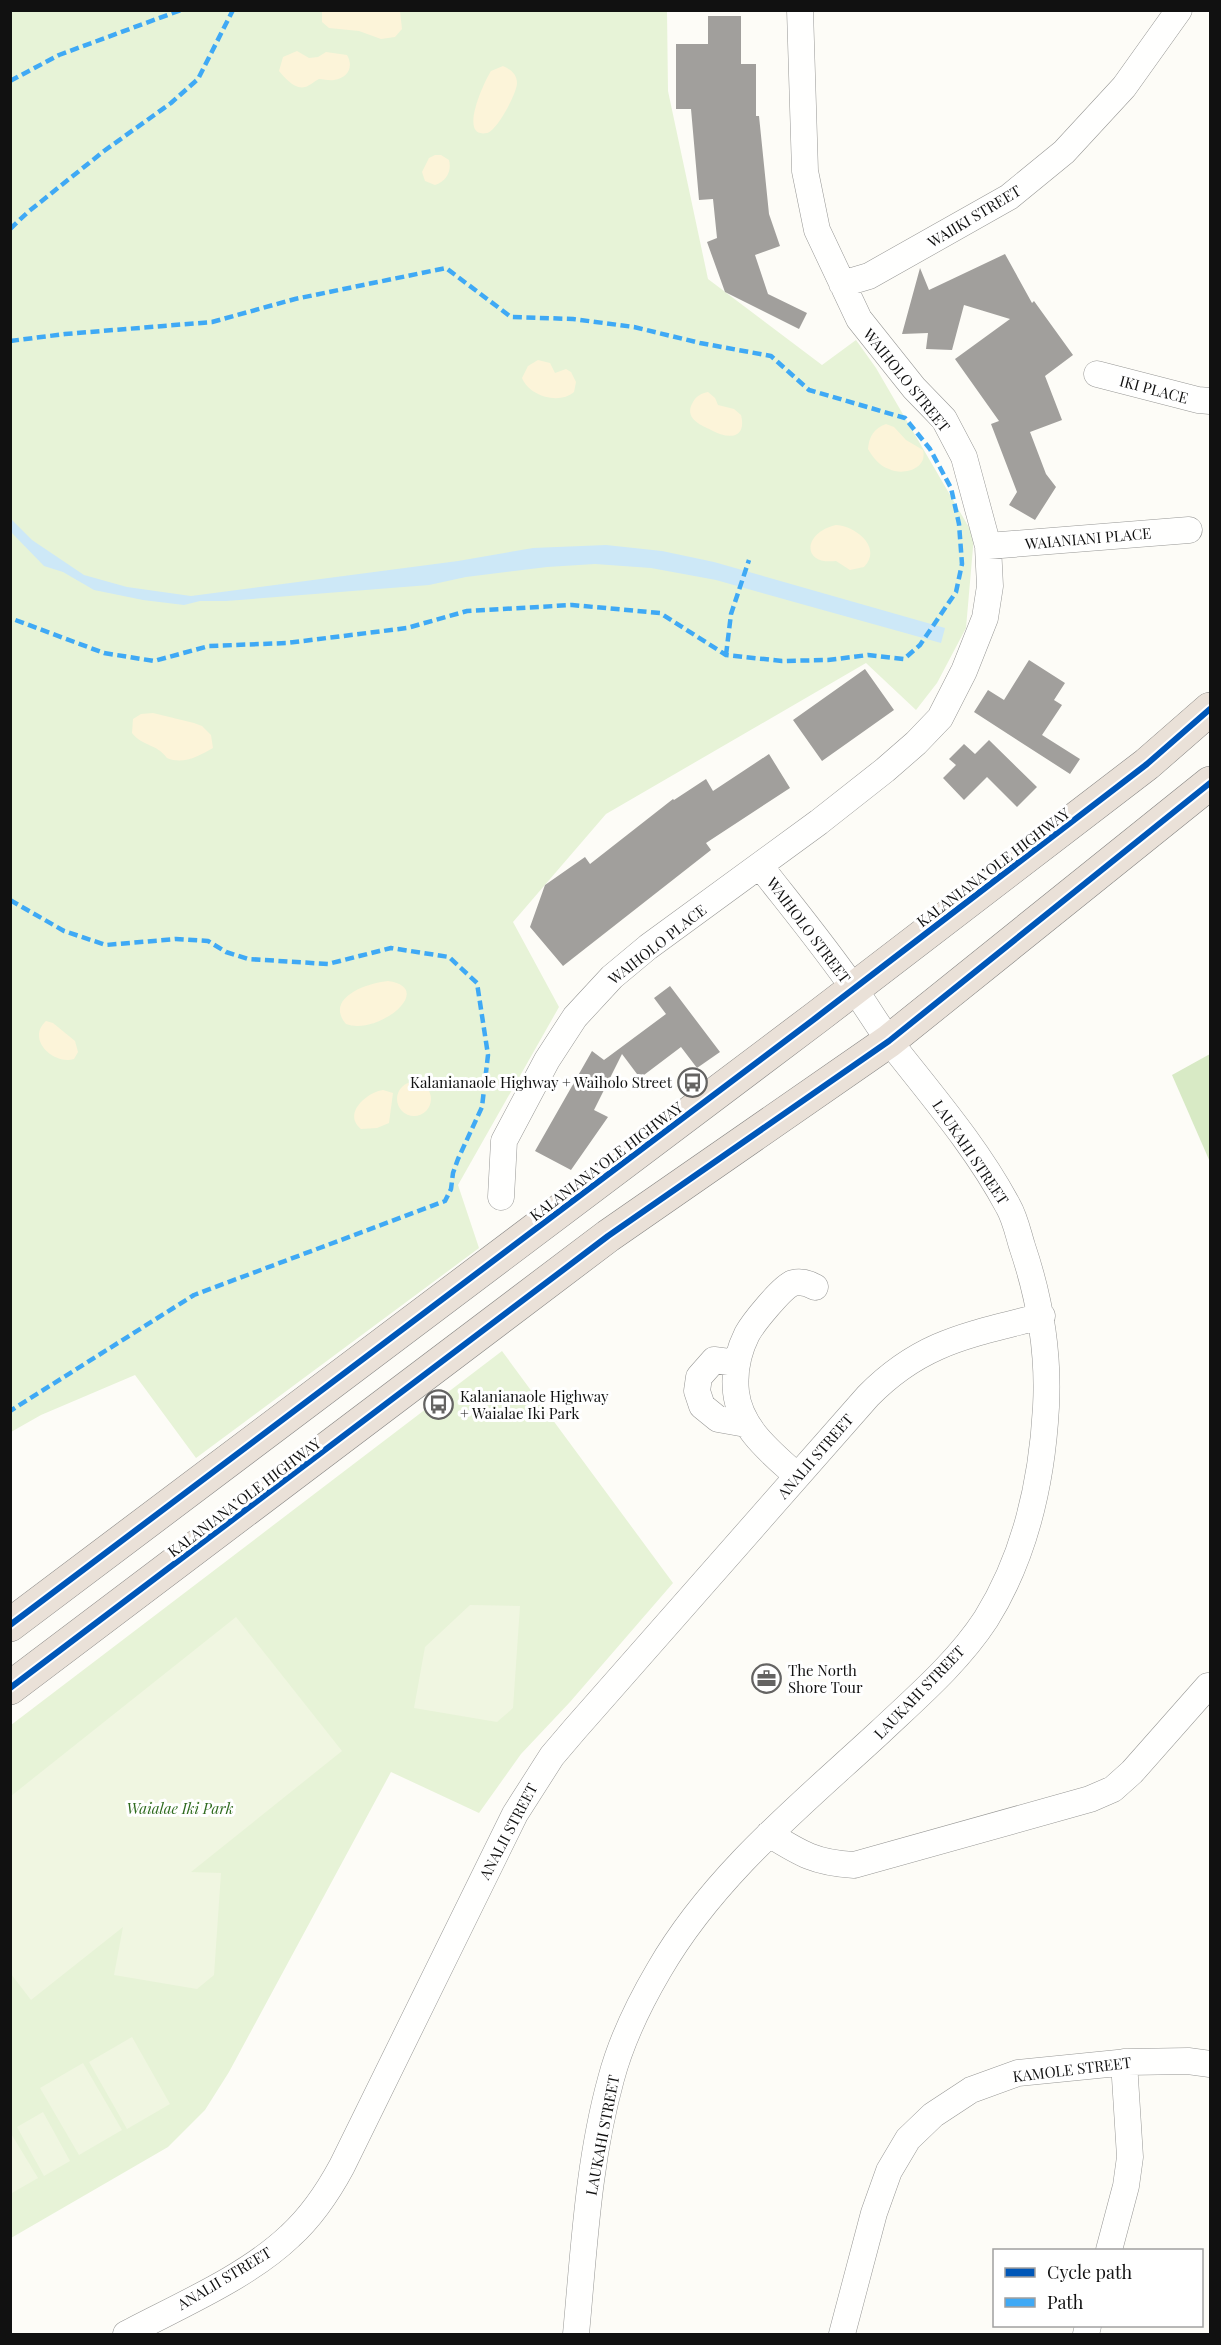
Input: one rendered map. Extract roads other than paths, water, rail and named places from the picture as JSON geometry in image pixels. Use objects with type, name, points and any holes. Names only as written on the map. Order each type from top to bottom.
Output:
[{"type":"highway","name":"KALANIANA’OLE HIGHWAY","points":[[10,1625],[211,1476],[854,988],[1147,764],[1210,709]]},
{"type":"highway","name":"KALANIANA’OLE HIGHWAY","points":[[10,1688],[608,1236],[889,1041],[1206,790]]},
{"type":"street","name":"WAIHOLO STREET","points":[[800,10],[805,171],[817,230],[859,319],[899,370],[944,420],[964,457],[988,546],[990,586],[985,618],[964,671],[939,718],[916,743],[885,770],[760,866],[854,988]]},
{"type":"street","name":"WAIIKI STREET","points":[[842,284],[869,276],[1009,197],[1064,152],[1124,87],[1179,10]]},
{"type":"street","name":"IKI PLACE","points":[[1097,374],[1198,400],[1210,401]]},
{"type":"street","name":"WAIANIANI PLACE","points":[[988,546],[1189,530]]},
{"type":"street","name":"WAIHOLO PLACE","points":[[501,1197],[504,1141],[547,1060],[575,1017],[612,977],[648,947],[760,866]]},
{"type":"street","name":"LAUKAHI STREET","points":[[576,2334],[587,2220],[597,2149],[611,2078],[635,2015],[659,1969],[711,1894],[769,1834],[913,1702],[949,1664],[985,1619],[1012,1567],[1034,1507],[1044,1450],[1048,1377],[1042,1316],[1031,1272],[1010,1209],[964,1138],[889,1041],[854,988]]},
{"type":"street","points":[[797,1476],[766,1448],[746,1424],[736,1394],[737,1363],[747,1333],[786,1287],[801,1282],[815,1287]]},
{"type":"street","name":"ANALII STREET","points":[[126,2334],[245,2270],[284,2242],[310,2214],[328,2191],[342,2166],[515,1814],[532,1784],[575,1729],[867,1396],[913,1358],[949,1341],[1042,1316]]},
{"type":"street","points":[[737,1363],[714,1360],[699,1377],[697,1391],[702,1406],[718,1419],[746,1424]]},
{"type":"street","points":[[769,1834],[811,1858],[828,1863],[855,1865],[1090,1799],[1113,1789],[1132,1772],[1208,1686]]},
{"type":"street","name":"KAMOLE STREET","points":[[842,2334],[881,2190],[898,2154],[933,2115],[971,2090],[1018,2073],[1124,2062],[1188,2061],[1210,2064]]},
{"type":"street","points":[[1109,2249],[1126,2186],[1130,2157],[1124,2062]]},
{"type":"water","points":[[10,518],[32,540],[84,575],[127,587],[191,596],[458,561],[533,548],[606,545],[662,551],[714,562],[945,628],[941,643],[716,580],[651,568],[595,564],[547,567],[466,577],[429,585],[226,601],[200,601],[184,605],[143,600],[94,590],[63,572],[44,566],[11,532]]},
{"type":"place","name":"Kalanianaole Highway + Waiholo Street","points":[[693,1082]]},
{"type":"place","name":"Kalanianaole Highway + Waialae Iki Park","points":[[439,1405]]},
{"type":"place","name":"The North Shore Tour","points":[[767,1679]]},
{"type":"park label","name":"Waialae Iki Park","points":[[180,1808]]}]
